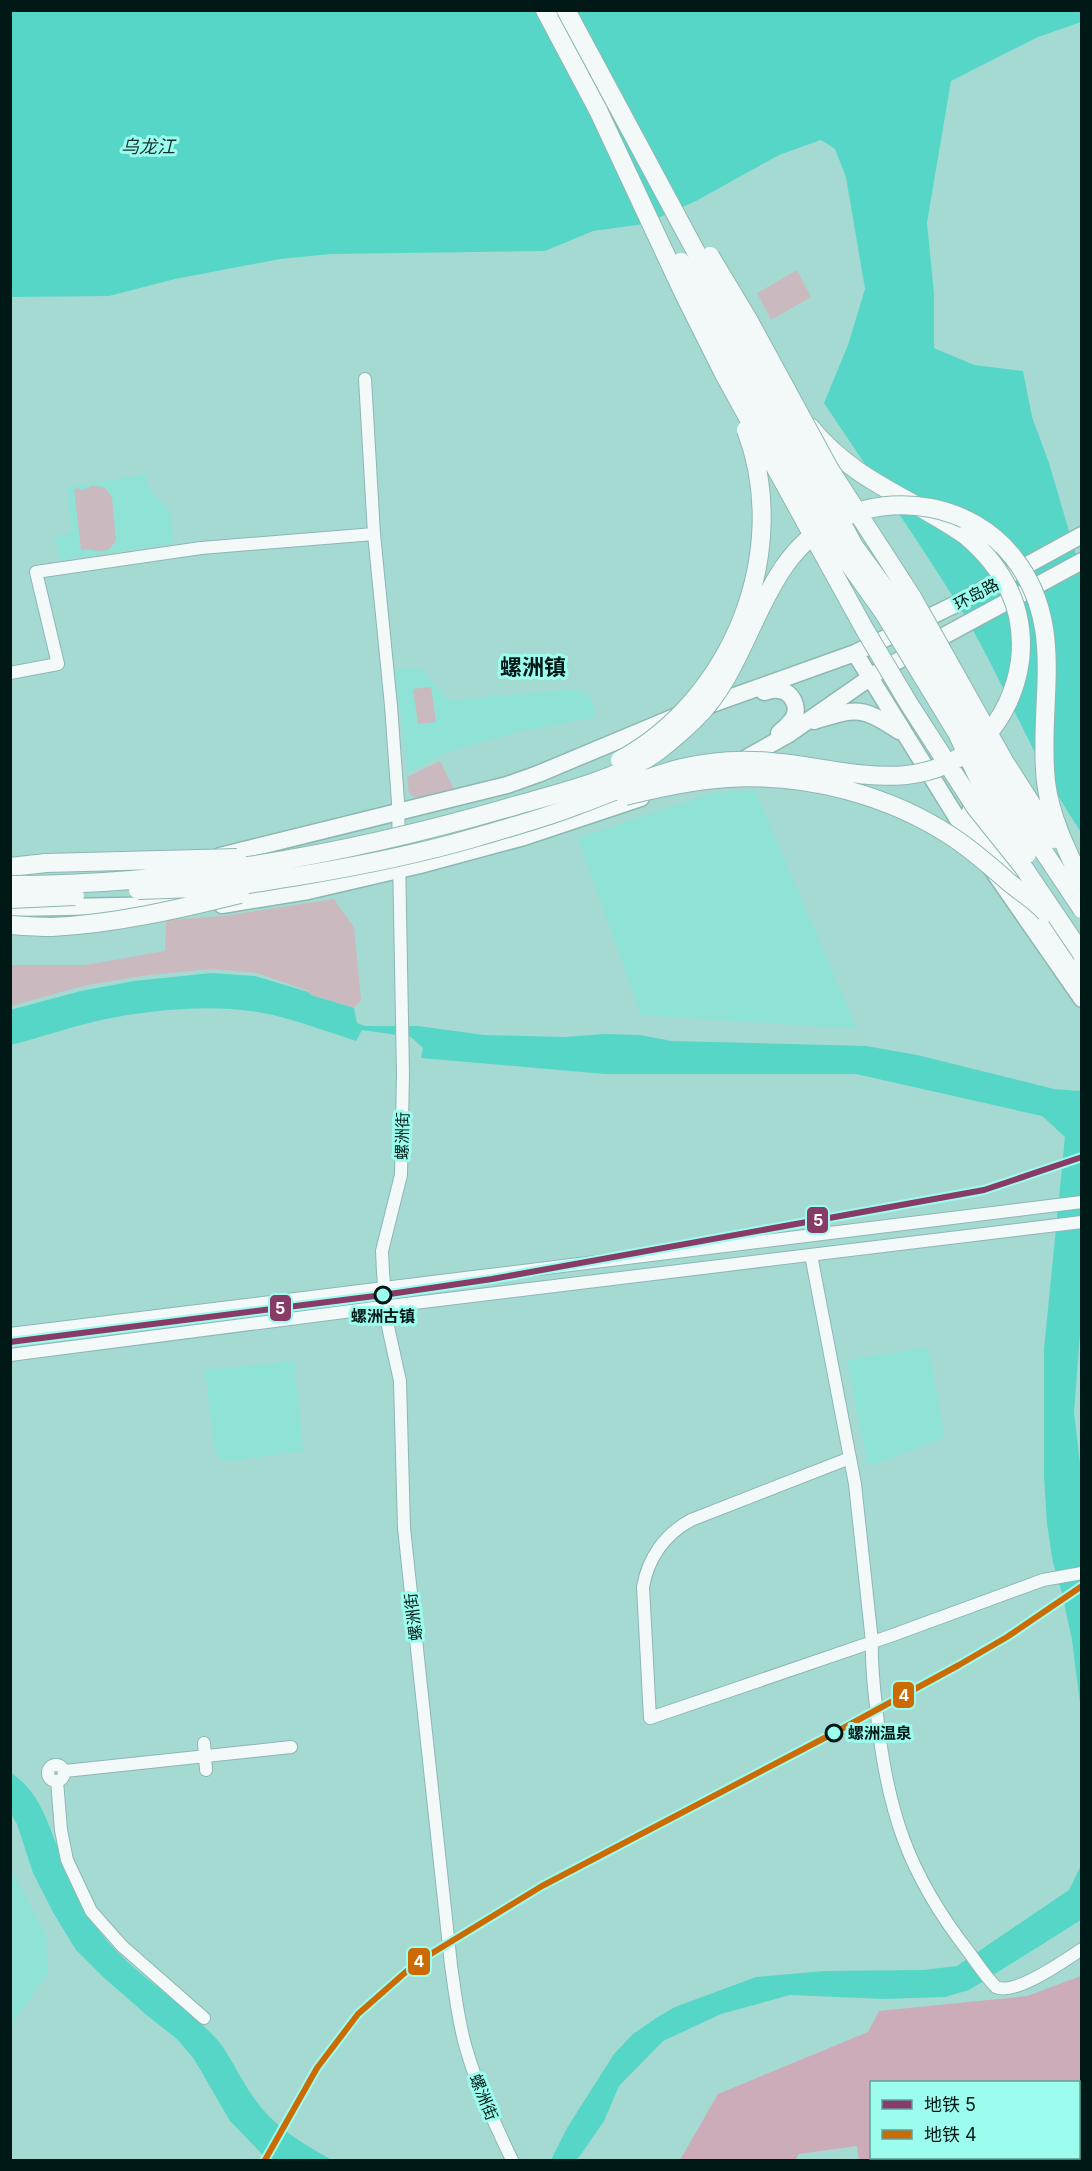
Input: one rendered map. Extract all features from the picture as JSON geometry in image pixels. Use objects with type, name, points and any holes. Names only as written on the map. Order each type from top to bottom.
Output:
[{"type":"highway","points":[[545,10],[840,551],[884,614],[957,733],[983,789],[1082,936]]},
{"type":"highway","points":[[566,10],[854,546],[898,606],[970,725],[992,774],[1082,909]]},
{"type":"highway","points":[[612,96],[703,244],[803,417],[830,470],[912,597],[1004,761],[1081,880]]},
{"type":"highway","points":[[598,110],[725,376],[903,695],[976,807],[1024,868],[1081,954]]},
{"type":"highway","points":[[516,805],[592,774],[642,746],[660,733],[695,698],[731,645],[746,608],[756,572],[761,532],[761,505],[752,447],[725,376]]},
{"type":"highway","points":[[576,806],[650,776],[697,764],[715,762],[772,762],[889,777],[927,772],[948,764],[977,745],[998,721],[1017,675],[1021,644],[1015,606],[1000,572],[979,547],[945,521],[858,473],[831,450],[803,417]]},
{"type":"highway","points":[[10,899],[235,886],[368,845],[466,821],[610,775],[648,758],[677,736],[714,697],[736,660],[777,578],[793,555],[820,530],[846,516],[875,507],[895,505],[932,508],[964,519],[989,534],[1011,555],[1026,576],[1036,596],[1043,620],[1047,652],[1045,764],[1048,798],[1062,838],[1081,880]]},
{"type":"highway","points":[[10,885],[57,885],[180,875],[250,866],[296,867],[429,850],[576,806],[679,784],[755,777],[801,781],[854,793],[909,814],[954,838],[1010,884],[1039,904],[1081,954]]},
{"type":"highway","points":[[10,868],[46,863],[191,858],[296,867]]},
{"type":"highway","points":[[10,925],[52,927],[113,919],[204,902],[275,885],[296,867]]},
{"type":"main road","name":"环岛路","points":[[721,701],[861,650],[956,604],[1082,535]]},
{"type":"main road","name":"环岛路","points":[[802,725],[876,674],[1082,561]]},
{"type":"main road","points":[[861,650],[1036,913],[1082,978]]},
{"type":"main road","points":[[876,674],[905,736],[962,826],[1082,999]]},
{"type":"main road","points":[[10,868],[54,869],[199,859],[225,855],[458,798],[526,778],[662,721],[721,701],[780,690],[791,696],[796,707],[793,718],[762,751]]},
{"type":"main road","points":[[10,908],[227,905],[308,891],[506,842],[572,822],[706,776],[762,751],[802,725],[844,713],[862,712],[879,717],[905,736]]},
{"type":"street","name":"螺洲街","points":[[365,379],[374,534],[391,706],[398,813],[403,1066],[401,1175],[381,1251],[385,1307],[399,1381],[405,1535],[455,1998],[460,2026],[472,2067],[488,2108],[513,2160]]},
{"type":"street","points":[[10,673],[58,664],[36,572],[201,548],[374,534]]},
{"type":"street","points":[[10,1334],[1082,1202]]},
{"type":"street","points":[[10,1355],[1082,1222]]},
{"type":"street","points":[[811,1255],[850,1458],[872,1642],[871,1663],[879,1740],[885,1776],[904,1843],[928,1892],[990,1981],[1000,1989],[1010,1988],[1044,1972],[1082,1949]]},
{"type":"street","points":[[850,1458],[691,1520],[678,1528],[661,1545],[648,1567],[643,1587],[650,1718],[1057,1577],[1082,1573]]},
{"type":"street","points":[[204,1743],[206,1770]]},
{"type":"street","points":[[204,2018],[122,1946],[91,1911],[67,1860],[61,1830],[61,1776],[205,1756],[291,1747]]},
{"type":"shaded area","points":[[797,270],[811,297],[771,320],[757,293]]},
{"type":"shaded area","points":[[146,474],[147,486],[170,512],[174,543],[59,560],[55,536],[72,533],[67,487]]},
{"type":"shaded area","points":[[93,485],[105,488],[112,497],[116,540],[104,551],[81,550],[74,489],[80,488],[81,491]]},
{"type":"shaded area","points":[[420,668],[449,700],[579,689],[590,696],[596,717],[517,732],[450,751],[408,772],[395,669]]},
{"type":"shaded area","points":[[431,687],[436,722],[418,724],[413,689]]},
{"type":"shaded area","points":[[440,761],[454,789],[417,798],[409,794],[407,777]]},
{"type":"shaded area","points":[[755,790],[857,1029],[641,1015],[578,838],[711,794]]},
{"type":"shaded area","points":[[334,899],[354,927],[361,1000],[354,1008],[311,995],[308,991],[257,973],[211,969],[150,975],[87,985],[11,1006],[10,965],[85,965],[165,951],[166,920],[223,916]]},
{"type":"shaded area","points":[[928,1347],[944,1432],[942,1438],[876,1464],[867,1463],[847,1360]]},
{"type":"shaded area","points":[[294,1361],[303,1451],[222,1460],[215,1451],[205,1370]]},
{"type":"shaded area","points":[[11,1869],[46,1935],[48,1973],[11,2025]]},
{"type":"shaded area","points":[[1081,1976],[1081,2160],[998,2159],[1080,2159],[1080,2081],[870,2081],[870,2159],[903,2159],[901,2160],[859,2160],[857,2146],[799,2154],[795,2160],[680,2160],[718,2094],[868,2032],[879,2011],[1027,1996]]},
{"type":"water","name":"乌龙江","points":[[10,11],[1081,11],[1081,22],[1038,37],[951,81],[927,223],[934,294],[934,348],[974,365],[1023,371],[1032,417],[1049,463],[1081,572],[1081,832],[1048,778],[960,608],[824,403],[848,345],[865,289],[846,177],[835,149],[821,140],[779,155],[696,201],[644,224],[593,231],[545,251],[331,254],[280,259],[175,279],[109,296],[11,297]]},
{"type":"water","points":[[211,973],[255,976],[308,992],[311,995],[354,1008],[357,1023],[365,1026],[418,1026],[484,1035],[565,1037],[604,1034],[640,1035],[672,1041],[866,1046],[917,1055],[1054,1089],[1079,1091],[1081,1089],[1082,1305],[1074,1413],[1082,1480],[1081,1711],[1072,1640],[1053,1563],[1047,1524],[1044,1477],[1044,1349],[1065,1137],[1042,1116],[856,1074],[605,1074],[421,1058],[423,1048],[411,1037],[362,1030],[356,1041],[273,1015],[235,1009],[195,1008],[136,1014],[90,1023],[11,1045],[10,1010],[81,991],[134,981]]},
{"type":"water","points":[[10,1772],[34,1795],[80,1901],[103,1935],[132,1965],[212,2034],[224,2049],[254,2098],[270,2118],[299,2141],[332,2160],[270,2160],[261,2153],[230,2121],[194,2059],[177,2039],[102,1976],[76,1950],[33,1873],[17,1824],[11,1814]]},
{"type":"water","points":[[1081,1865],[1081,1920],[969,1990],[945,1997],[885,1999],[790,1995],[721,2014],[663,2041],[619,2086],[604,2121],[577,2160],[551,2160],[567,2128],[614,2054],[633,2034],[675,2007],[756,1977],[824,1971],[923,1970],[957,1966],[1069,1890]]},
{"type":"metro line","name":"5","points":[[10,1342],[492,1279],[984,1190],[1082,1157]]},
{"type":"metro line","name":"4","points":[[265,2160],[317,2068],[358,2014],[416,1963],[542,1886],[959,1665],[1007,1637],[1082,1586]]},
{"type":"place","name":"螺洲古镇","points":[[383,1295]]},
{"type":"place","name":"螺洲温泉","points":[[834,1733]]},
{"type":"district","name":"螺洲镇","points":[[533,667]]}]
